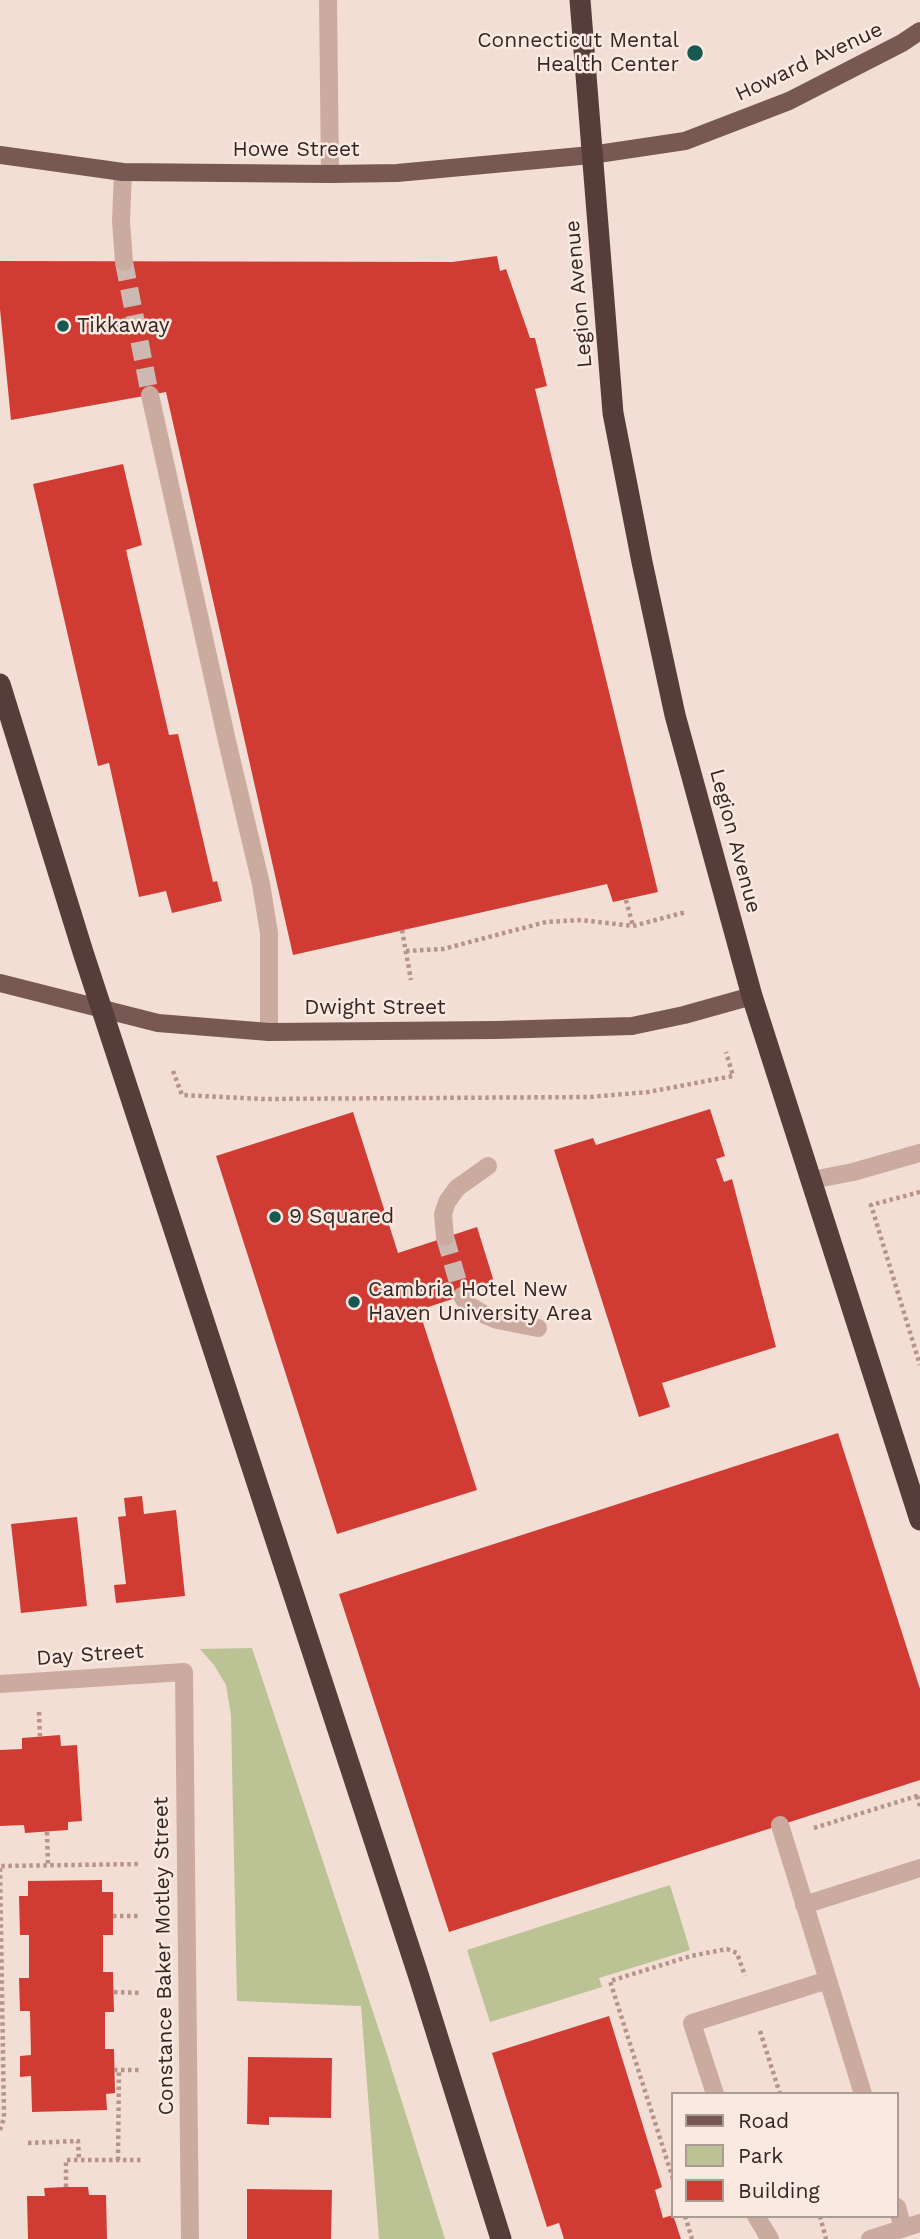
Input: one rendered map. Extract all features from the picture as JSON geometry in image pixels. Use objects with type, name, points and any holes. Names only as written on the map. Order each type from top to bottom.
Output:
[{"type":"highway","name":"Legion Avenue","points":[[580,0],[613,413],[675,715],[752,996],[920,1521]]},
{"type":"highway","points":[[0,684],[83,952],[406,1937],[501,2239]]},
{"type":"main road","name":"Howard Avenue","points":[[591,155],[685,141],[789,101],[902,43],[920,31]]},
{"type":"main road","name":"Howe Street","points":[[0,155],[123,172],[330,174],[397,173],[591,155]]},
{"type":"main road","name":"Dwight Street","points":[[0,983],[158,1023],[269,1031],[496,1030],[632,1026],[752,996]]},
{"type":"street","points":[[328,0],[330,174]]},
{"type":"street","points":[[123,172],[121,221],[124,262]]},
{"type":"street","points":[[150,395],[261,884],[269,933],[269,1031]]},
{"type":"street","points":[[812,1180],[853,1172],[920,1153]]},
{"type":"street","points":[[445,1237],[443,1214],[447,1202],[457,1188],[488,1166]]},
{"type":"street","points":[[462,1296],[467,1304],[485,1315],[538,1328]]},
{"type":"street","name":"Day Street","points":[[0,1684],[184,1672]]},
{"type":"street","name":"Constance Baker Motley Street","points":[[184,1672],[190,2239]]},
{"type":"street","points":[[781,1831],[862,2092]]},
{"type":"street","points":[[804,1905],[920,1868]]},
{"type":"street","points":[[714,2092],[692,2023],[828,1980]]},
{"type":"street","points":[[880,2238],[911,2226],[899,2210]]},
{"type":"street","points":[[758,2218],[770,2239]]},
{"type":"path","points":[[626,900],[633,926]]},
{"type":"path","points":[[406,951],[452,947],[546,922],[581,920],[633,926],[686,912]]},
{"type":"path","points":[[402,930],[411,980]]},
{"type":"path","points":[[173,1071],[182,1095],[262,1100],[590,1097],[648,1092],[733,1076],[726,1052]]},
{"type":"path","points":[[920,1192],[871,1205],[920,1365]]},
{"type":"path","points":[[39,1712],[40,1737]]},
{"type":"path","points":[[781,1831],[919,1795],[920,1806]]},
{"type":"path","points":[[47,1832],[48,1865]]},
{"type":"path","points":[[0,2130],[4,2118],[0,1866],[141,1864]]},
{"type":"path","points":[[113,1916],[141,1916]]},
{"type":"path","points":[[114,1992],[141,1993]]},
{"type":"path","points":[[118,2160],[117,2070],[141,2070]]},
{"type":"path","points":[[28,2143],[78,2141],[79,2160]]},
{"type":"path","points":[[66,2187],[66,2160],[142,2160]]},
{"type":"path","points":[[686,2218],[692,2239]]},
{"type":"path","points":[[821,2218],[826,2239]]},
{"type":"green space","points":[[252,1648],[386,2051],[445,2239],[379,2239],[361,2006],[237,2001],[231,1715],[226,1685],[200,1649]]},
{"type":"green space","points":[[670,1885],[690,1950],[599,1978],[602,1987],[490,2022],[467,1950]]},
{"type":"building","points":[[497,256],[500,271],[506,269],[530,338],[535,338],[547,386],[535,389],[658,892],[613,902],[607,884],[293,955],[166,392],[11,420],[0,309],[0,261],[452,262]]},
{"type":"building","points":[[123,464],[142,545],[126,550],[169,735],[178,734],[213,882],[217,881],[222,901],[172,913],[166,891],[139,897],[109,763],[98,766],[33,484]]},
{"type":"building","points":[[710,1109],[725,1156],[716,1159],[724,1182],[732,1179],[776,1347],[662,1383],[670,1407],[639,1417],[554,1150],[593,1138],[596,1145]]},
{"type":"building","points":[[353,1112],[398,1253],[477,1227],[495,1285],[419,1310],[477,1490],[337,1534],[216,1156]]},
{"type":"building","points":[[838,1433],[920,1689],[920,1780],[449,1932],[339,1594]]},
{"type":"building","points":[[142,1496],[144,1514],[176,1510],[185,1596],[116,1603],[114,1585],[126,1584],[118,1517],[126,1516],[124,1498]]},
{"type":"building","points":[[77,1517],[87,1606],[21,1613],[11,1524]]},
{"type":"building","points":[[60,1735],[61,1746],[77,1745],[82,1821],[68,1822],[68,1830],[25,1833],[24,1825],[0,1826],[0,1750],[22,1749],[22,1738]]},
{"type":"building","points":[[102,1880],[102,1892],[113,1892],[113,1935],[103,1935],[103,1972],[113,1972],[114,2012],[105,2012],[105,2049],[114,2049],[115,2093],[106,2094],[107,2110],[32,2112],[31,2076],[20,2077],[20,2056],[31,2055],[30,2011],[20,2011],[19,1978],[29,1978],[29,1935],[20,1935],[19,1896],[28,1896],[28,1881]]},
{"type":"building","points":[[609,2016],[662,2187],[655,2190],[663,2218],[671,2216],[674,2218],[681,2239],[564,2239],[559,2223],[547,2227],[492,2053]]},
{"type":"building","points":[[248,2057],[332,2058],[331,2118],[269,2117],[269,2125],[247,2124]]},
{"type":"building","points":[[88,2187],[89,2195],[106,2195],[107,2239],[28,2239],[27,2196],[45,2196],[44,2188]]},
{"type":"building","points":[[247,2189],[332,2190],[331,2239],[247,2239]]},
{"type":"tunnel","points":[[124,262],[150,395]]},
{"type":"tunnel","points":[[445,1237],[462,1296]]},
{"type":"place","name":"Connecticut Mental Health Center","points":[[695,53]]},
{"type":"place","name":"Tikkaway","points":[[63,326]]},
{"type":"place","name":"9 Squared","points":[[275,1217]]},
{"type":"place","name":"Cambria Hotel New Haven University Area","points":[[354,1302]]}]
